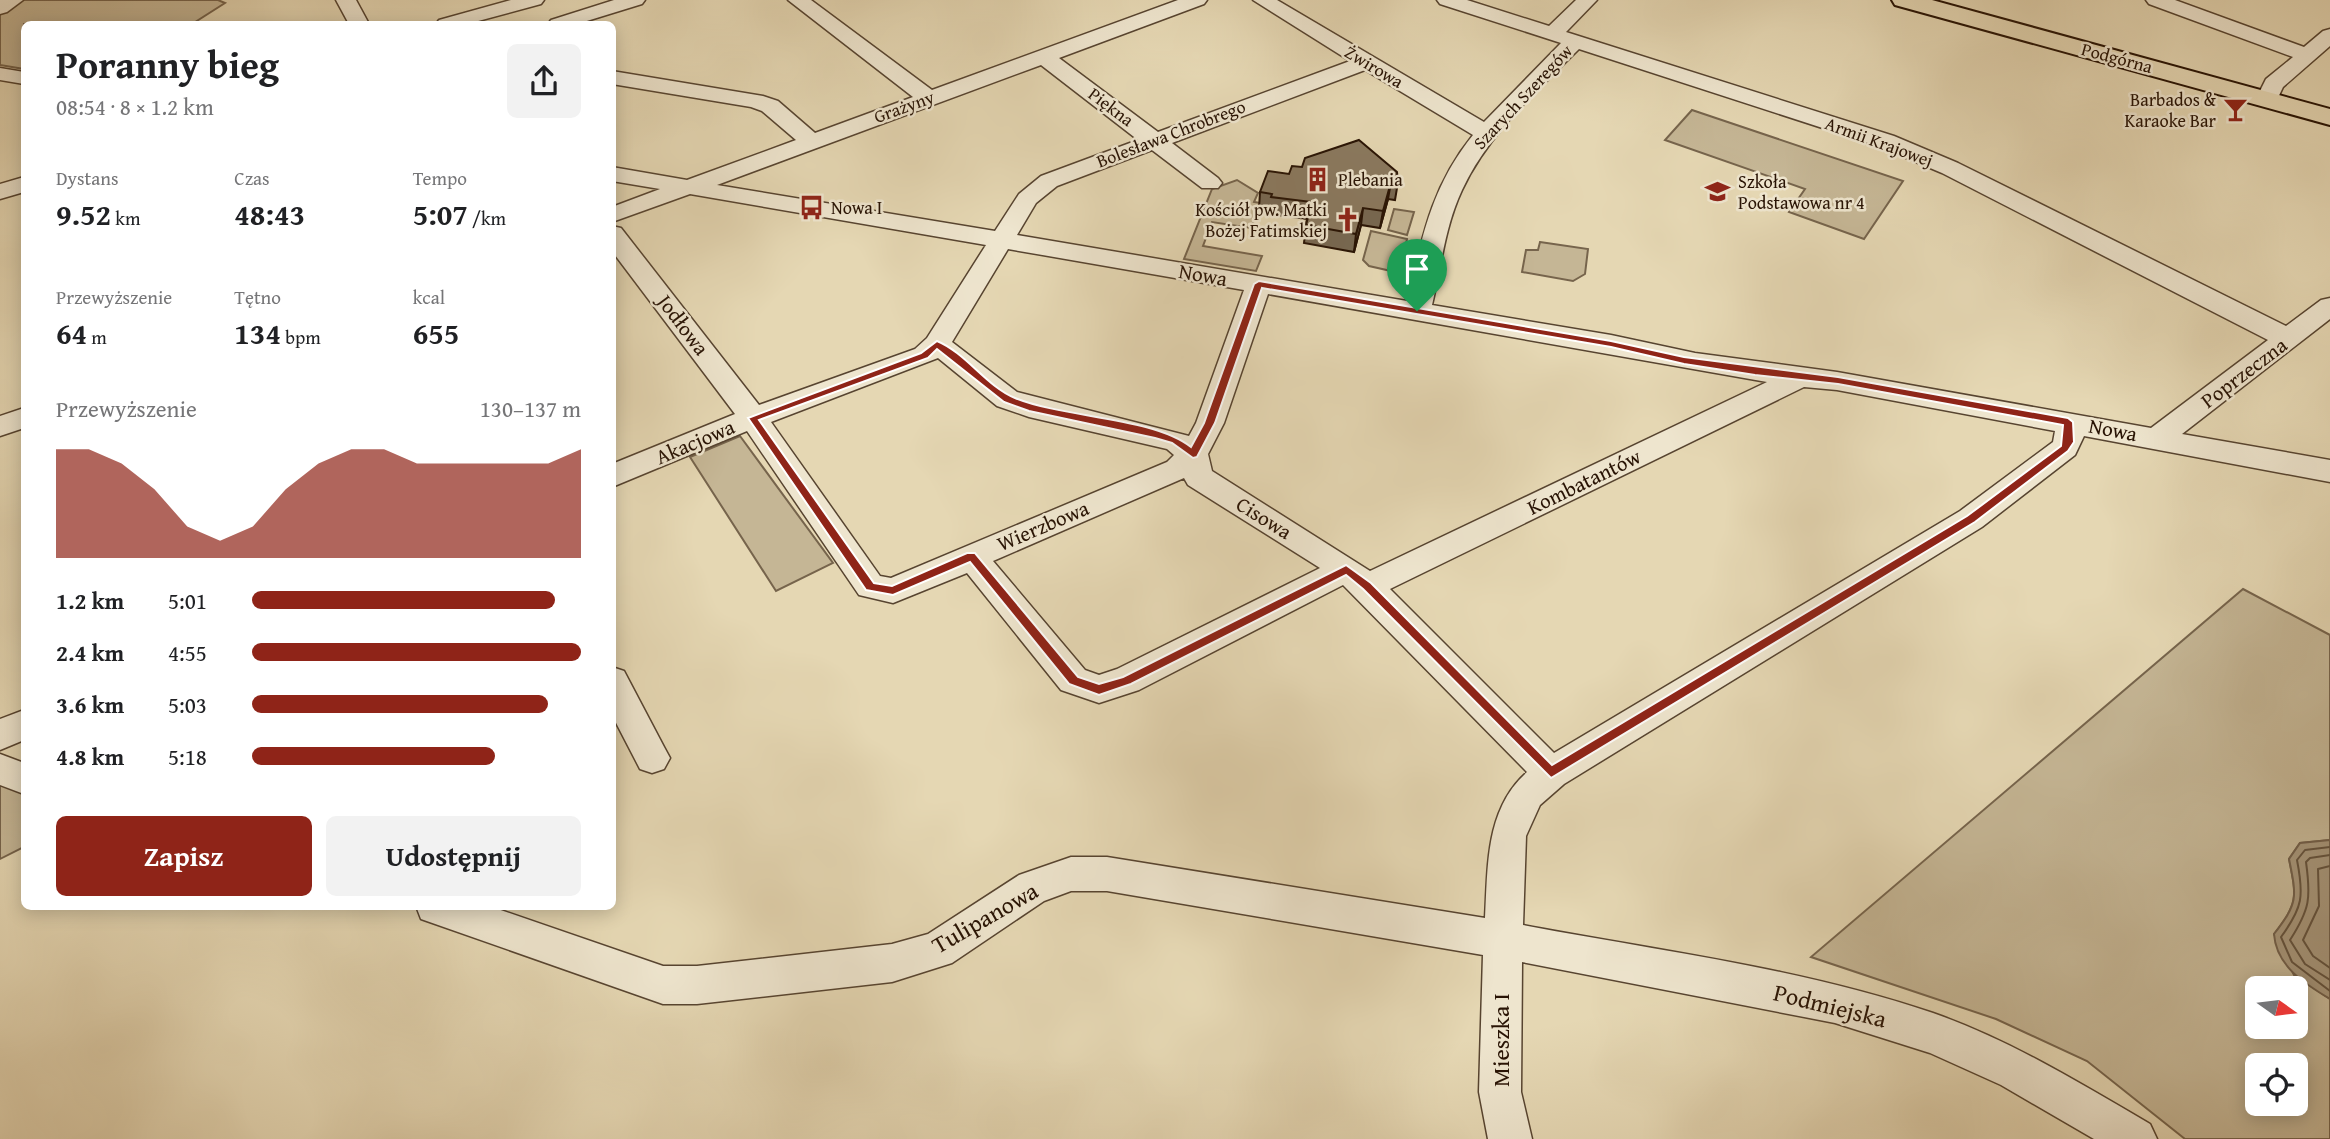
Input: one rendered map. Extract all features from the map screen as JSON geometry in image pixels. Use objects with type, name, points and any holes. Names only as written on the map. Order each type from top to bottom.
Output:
[{"type":"main road","name":"Podgórna","points":[[1904,0],[2330,117]]},
{"type":"street","points":[[0,8],[13,0]]},
{"type":"street","points":[[346,0],[357,21]]},
{"type":"street","points":[[457,21],[534,0],[553,21]]},
{"type":"street","points":[[566,21],[635,0]]},
{"type":"street","points":[[803,4],[831,0]]},
{"type":"street","name":"Grażyny","points":[[616,214],[1197,0]]},
{"type":"street","name":"Żwirowa","points":[[1263,0],[1486,133]]},
{"type":"street","name":"Armii Krajowej","points":[[1447,0],[1886,141],[1950,168],[2289,339]]},
{"type":"street","points":[[1552,34],[1587,0]]},
{"type":"street","points":[[2156,0],[2305,54]]},
{"type":"street","points":[[803,4],[929,98]]},
{"type":"street","points":[[2267,99],[2274,85],[2305,54],[2330,35]]},
{"type":"street","name":"Szarych Szeregów","points":[[1417,311],[1439,215],[1467,160],[1486,133],[1575,41]]},
{"type":"street","name":"Piękna","points":[[1044,57],[1210,183]]},
{"type":"street","name":"Bolesława Chrobrego","points":[[1001,241],[1027,199],[1049,181],[1154,139],[1366,62]]},
{"type":"street","points":[[0,74],[21,78]]},
{"type":"street","points":[[616,78],[755,100],[770,106],[811,141]]},
{"type":"street","name":"Nowa","points":[[616,175],[1611,344],[1684,360],[1838,381],[2330,471]]},
{"type":"street","points":[[0,191],[21,185]]},
{"type":"street","name":"Jodłowa","points":[[616,238],[753,418]]},
{"type":"street","name":"Akacjowa","points":[[616,474],[753,418],[925,355],[937,344],[1001,241]]},
{"type":"street","name":"Wierzbowa","points":[[753,418],[870,586],[893,591],[1177,469],[1193,454],[1210,423],[1259,284]]},
{"type":"street","name":"Poprzeczna","points":[[2156,439],[2330,306]]},
{"type":"street","points":[[937,344],[1007,399],[1029,407],[1156,435],[1176,441],[1193,454]]},
{"type":"street","name":"Kombatantów","points":[[971,556],[1073,680],[1099,690],[1357,578],[1802,377]]},
{"type":"street","points":[[0,426],[21,419]]},
{"type":"street","points":[[1503,940],[1508,836],[1526,795],[1551,773],[1971,519],[2065,449],[2070,434],[2068,422]]},
{"type":"street","name":"Cisowa","points":[[1193,454],[1198,477],[1357,578],[1551,773]]},
{"type":"street","points":[[616,689],[652,758]]},
{"type":"street","points":[[0,735],[21,726]]},
{"type":"street","points":[[0,769],[21,778]]},
{"type":"street","name":"Tulipanowa","points":[[447,910],[663,985],[697,985],[903,960],[938,950],[1032,887],[1071,874],[1107,874],[1503,940]]},
{"type":"street","name":"Mieszka I","points":[[1503,940],[1500,1093],[1510,1139]]},
{"type":"street","name":"Podmiejska","points":[[1503,940],[1835,1003],[1934,1034],[2016,1070],[2135,1139]]},
{"type":"shaded area","points":[[0,0],[218,0],[225,3],[197,21],[21,21],[21,68],[0,65]]},
{"type":"shaded area","points":[[1692,110],[1903,181],[1864,239],[1789,212],[1805,189],[1665,140]]},
{"type":"shaded area","points":[[1237,180],[1258,193],[1254,202],[1261,203],[1251,228],[1212,222],[1203,246],[1262,256],[1256,271],[1184,259],[1212,189]]},
{"type":"shaded area","points":[[1394,209],[1414,212],[1407,235],[1388,230]]},
{"type":"shaded area","points":[[1371,231],[1407,239],[1400,273],[1369,266],[1363,260]]},
{"type":"shaded area","points":[[1540,242],[1588,249],[1585,274],[1573,281],[1522,272],[1526,250],[1538,250]]},
{"type":"shaded area","points":[[740,436],[833,563],[776,591],[690,457]]},
{"type":"shaded area","points":[[2243,589],[2330,635],[2330,840],[2300,843],[2289,859],[2294,900],[2288,915],[2274,934],[2296,976],[2245,976],[2245,1040],[2308,1040],[2308,984],[2330,999],[2330,1139],[2185,1139],[2087,1061],[1996,1019],[1811,957]]},
{"type":"shaded area","points":[[0,781],[21,790],[21,848],[0,859]]},
{"type":"water","points":[[2330,840],[2330,999],[2308,985],[2308,976],[2297,976],[2293,973],[2280,956],[2276,945],[2274,934],[2288,915],[2294,900],[2289,859],[2300,843]]},
{"type":"building","points":[[1359,140],[1397,172],[1398,182],[1391,182],[1383,211],[1363,208],[1356,234],[1306,225],[1312,202],[1271,197],[1272,194],[1260,192],[1268,171],[1289,174],[1292,166],[1302,167],[1305,158]]},
{"type":"place","name":"Barbados & Karaoke Bar","points":[[2236,110]]},
{"type":"place","name":"Plebania","points":[[1318,180]]},
{"type":"place","name":"Szkoła Podstawowa nr 4","points":[[1718,192]]},
{"type":"place","name":"Nowa I","points":[[811,208]]},
{"type":"place","name":"Kościół pw. Matki Bożej Fatimskiej","points":[[1347,220]]},
{"type":"route","points":[[1259,284],[1417,311],[1611,344],[1651,355],[1755,372],[1838,381],[2068,422],[2070,434],[2065,449],[1971,519],[1551,773],[1367,586],[1346,569],[1127,680],[1099,690],[1073,680],[971,556],[893,591],[870,586],[753,418],[925,355],[937,344],[1007,399],[1029,407],[1156,435],[1176,441],[1193,454],[1210,423],[1259,284]]}]
